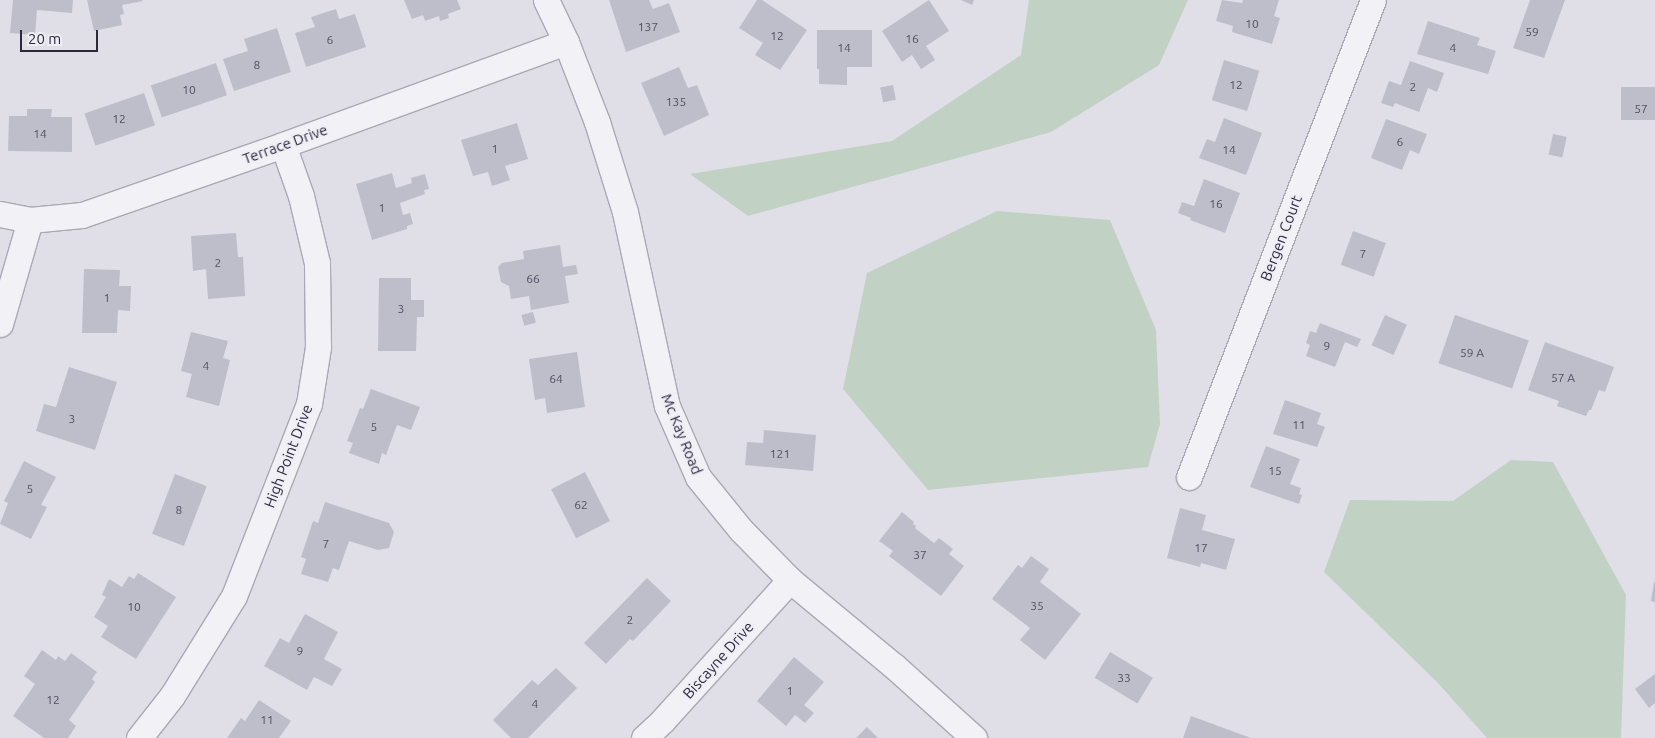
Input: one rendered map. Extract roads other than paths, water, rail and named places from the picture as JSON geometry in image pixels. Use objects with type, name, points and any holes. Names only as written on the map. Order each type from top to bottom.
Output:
[{"type":"street","name":"Mc Kay Road","points":[[546,0],[566,42],[597,122],[625,212],[667,406],[698,478],[741,530],[790,580],[894,666],[974,738]]},
{"type":"street","name":"Bergen Court","points":[[1189,477],[1373,0]]},
{"type":"street","name":"Terrace Drive","points":[[0,214],[30,220],[82,215],[284,145],[566,42]]},
{"type":"street","name":"High Point Drive","points":[[138,738],[172,696],[234,596],[309,404],[318,347],[317,263],[301,196],[284,145]]},
{"type":"street","points":[[0,324],[30,220]]},
{"type":"street","name":"Biscayne Drive","points":[[644,738],[663,720],[790,580]]}]
